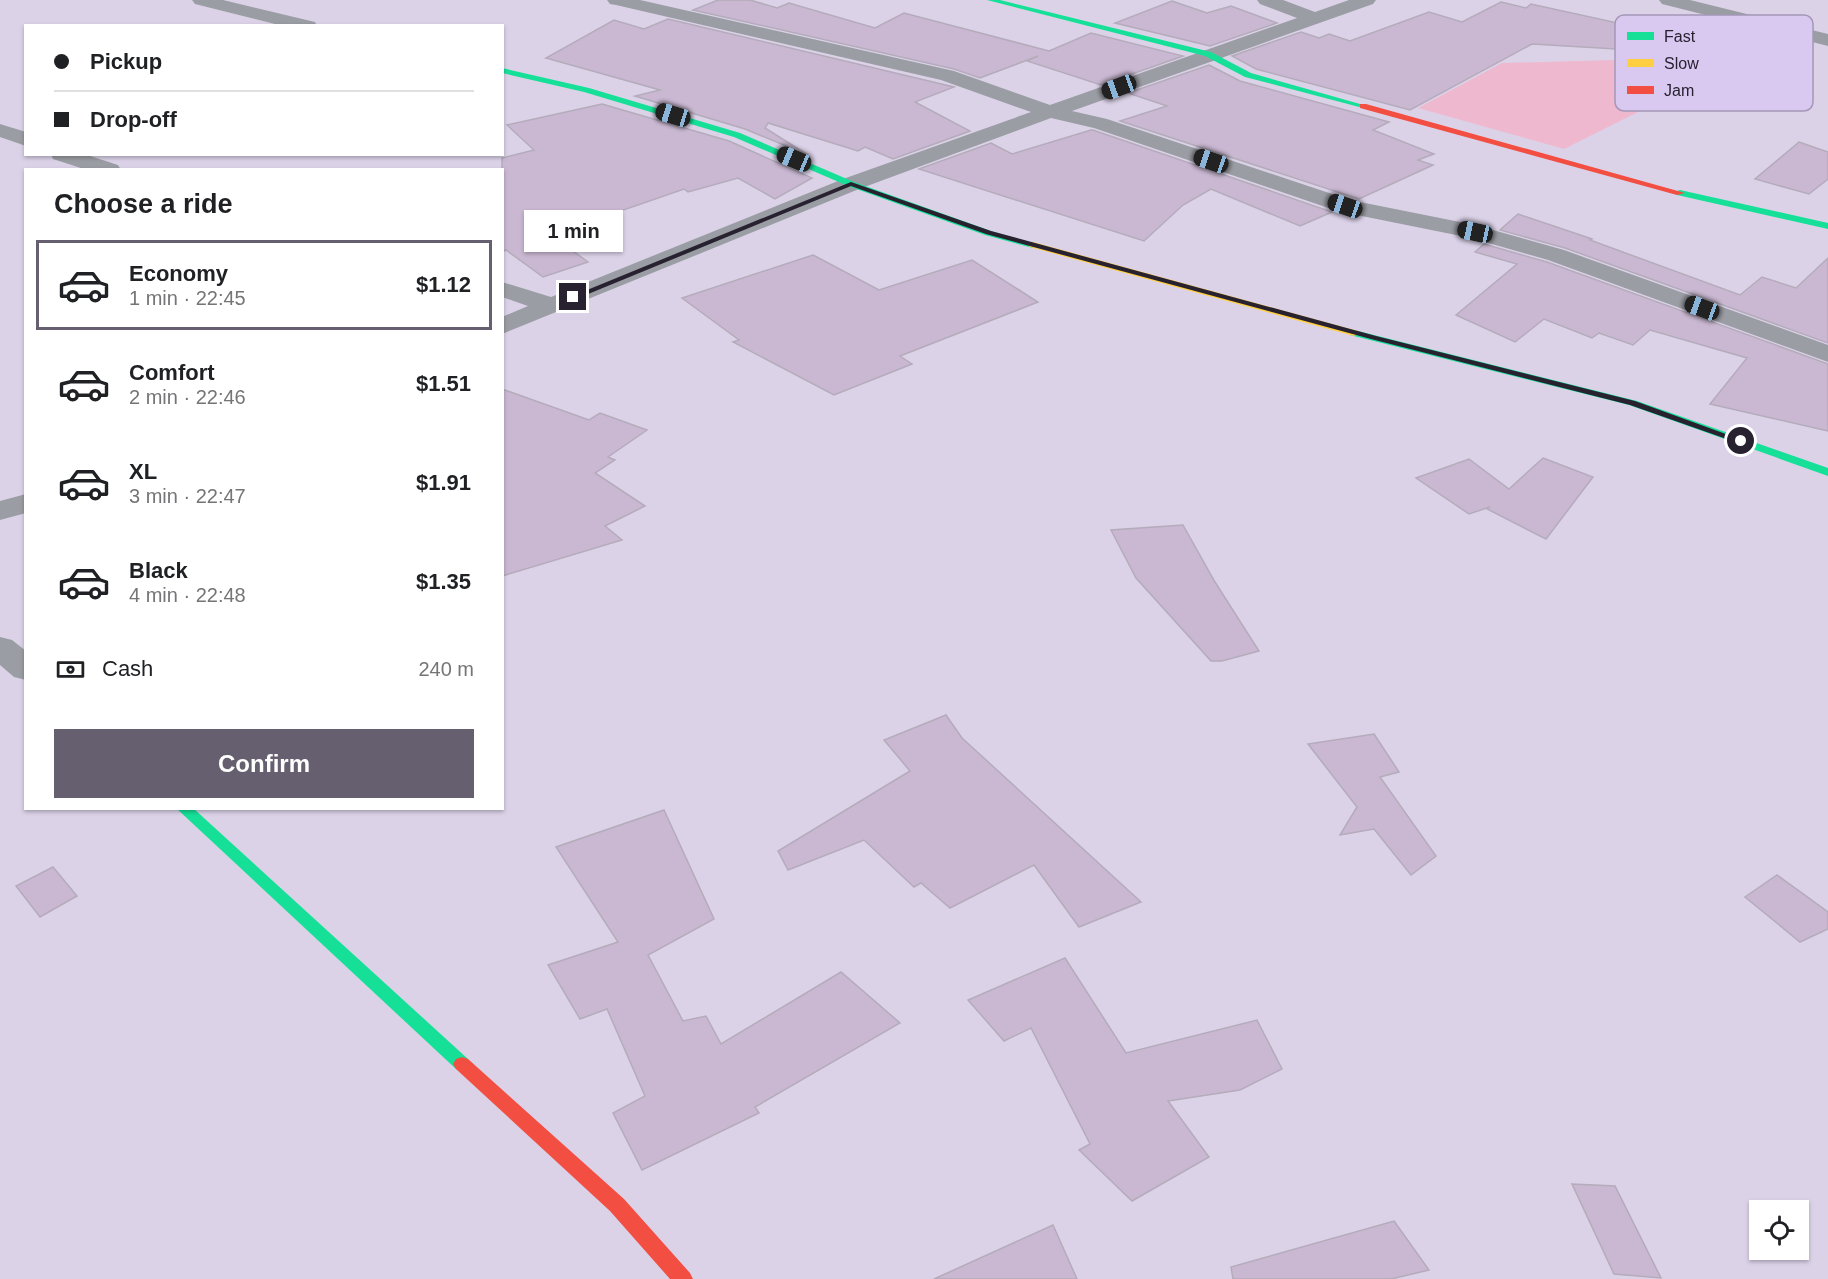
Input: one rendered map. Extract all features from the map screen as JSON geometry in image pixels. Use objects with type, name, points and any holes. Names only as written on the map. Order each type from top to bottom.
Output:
[{"type":"street","points":[[201,0],[300,24]]},
{"type":"street","points":[[616,0],[947,75],[1051,112],[1100,123],[1345,206],[1475,232],[1556,255],[1828,354]]},
{"type":"street","points":[[991,0],[1208,54],[1248,75],[1685,194],[1828,226]]},
{"type":"street","points":[[1266,0],[1312,17]]},
{"type":"street","points":[[504,325],[851,184],[1208,54],[1366,0]]},
{"type":"street","points":[[1668,0],[1728,15]]},
{"type":"street","points":[[1813,36],[1828,40]]},
{"type":"street","points":[[504,70],[586,90],[737,135],[851,184],[988,232],[1373,338],[1633,403],[1828,472]]},
{"type":"street","points":[[0,130],[24,139]]},
{"type":"street","points":[[67,156],[104,168]]},
{"type":"street","points":[[504,290],[552,306]]},
{"type":"street","points":[[0,511],[24,504]]},
{"type":"street","points":[[0,647],[24,667]]},
{"type":"street","points":[[185,810],[617,1205],[683,1279]]},
{"type":"shaded area","points":[[1615,60],[1615,111],[1640,111],[1564,149],[1418,108],[1502,63]]},
{"type":"building","points":[[718,0],[750,0],[777,8],[789,3],[875,28],[904,13],[1049,51],[1091,33],[1183,56],[1101,85],[1027,61],[1038,56],[980,78],[954,69],[693,10]]},
{"type":"building","points":[[1172,1],[1207,13],[1231,6],[1277,23],[1210,46],[1115,23]]},
{"type":"building","points":[[1501,2],[1526,8],[1531,4],[1615,22],[1615,49],[1532,44],[1410,110],[1256,69],[1232,56],[1301,32],[1319,38],[1329,34],[1350,41],[1429,12],[1462,22]]},
{"type":"building","points":[[668,19],[954,87],[915,102],[970,131],[893,159],[865,147],[858,151],[768,123],[765,128],[808,155],[745,129],[635,96],[660,90],[546,58],[614,20],[644,29]]},
{"type":"building","points":[[1209,65],[1240,81],[1389,122],[1373,130],[1434,154],[1418,160],[1433,165],[1359,199],[1120,121],[1167,106],[1128,93]]},
{"type":"building","points":[[602,104],[729,141],[812,178],[775,199],[738,178],[688,192],[684,189],[551,235],[588,262],[543,277],[506,250],[504,251],[502,158],[534,150],[507,125]]},
{"type":"building","points":[[1091,130],[1332,212],[1300,226],[1211,189],[1183,205],[1144,241],[919,169],[991,143],[1012,154]]},
{"type":"building","points":[[1799,142],[1828,152],[1828,179],[1809,194],[1755,179]]},
{"type":"building","points":[[1518,214],[1592,239],[1590,240],[1740,295],[1762,277],[1796,288],[1828,258],[1828,343],[1565,248],[1500,230]]},
{"type":"building","points":[[1484,244],[1547,262],[1828,364],[1828,431],[1710,404],[1747,358],[1650,330],[1633,345],[1599,333],[1592,338],[1544,319],[1515,342],[1456,315],[1517,264],[1475,252]]},
{"type":"building","points":[[813,255],[879,290],[972,260],[1038,302],[900,356],[912,364],[834,395],[733,342],[739,340],[682,298]]},
{"type":"building","points":[[504,390],[589,420],[600,413],[647,430],[608,457],[615,460],[595,473],[645,506],[605,526],[622,540],[504,575]]},
{"type":"building","points":[[1543,458],[1593,477],[1546,539],[1487,509],[1490,507],[1469,514],[1416,478],[1469,459],[1509,489]]},
{"type":"building","points":[[1183,525],[1215,582],[1259,651],[1222,661],[1211,661],[1136,578],[1111,530]]},
{"type":"building","points":[[946,715],[962,738],[1141,902],[1079,927],[1034,865],[950,908],[921,883],[914,887],[864,840],[788,870],[778,851],[910,771],[884,740]]},
{"type":"building","points":[[1374,734],[1399,772],[1380,777],[1436,856],[1411,875],[1374,829],[1340,835],[1357,807],[1308,744]]},
{"type":"building","points":[[664,810],[714,919],[648,955],[683,1021],[706,1016],[721,1044],[841,972],[900,1023],[755,1107],[759,1113],[642,1170],[613,1113],[645,1096],[607,1009],[580,1019],[548,965],[618,942],[556,847]]},
{"type":"building","points":[[53,867],[77,896],[40,917],[16,886]]},
{"type":"building","points":[[1777,875],[1828,912],[1828,929],[1800,942],[1745,897]]},
{"type":"building","points":[[1065,958],[1126,1053],[1257,1020],[1282,1069],[1240,1090],[1168,1101],[1209,1157],[1132,1201],[1079,1150],[1090,1144],[1031,1028],[1004,1041],[968,1000]]},
{"type":"building","points":[[1572,1184],[1615,1186],[1661,1278],[1614,1274]]},
{"type":"building","points":[[1394,1221],[1429,1270],[1391,1279],[1233,1279],[1231,1267]]},
{"type":"building","points":[[1053,1225],[1077,1279],[934,1279]]},
{"type":"traffic: fast","points":[[991,0],[1208,54],[1248,75],[1363,106]]},
{"type":"traffic: fast","points":[[504,70],[586,90],[737,135],[851,184],[988,233],[1033,245]]},
{"type":"traffic: fast","points":[[1680,193],[1828,226]]},
{"type":"traffic: fast","points":[[1354,333],[1633,403],[1828,472]]},
{"type":"traffic: fast","points":[[185,810],[462,1064]]},
{"type":"traffic: slow","points":[[1033,245],[1354,333]]},
{"type":"traffic: jam","points":[[1363,106],[1680,193]]},
{"type":"traffic: jam","points":[[462,1064],[617,1205],[683,1279]]},
{"type":"route","points":[[573,297],[851,184],[988,232],[1373,338],[1633,403],[1741,441]]}]
